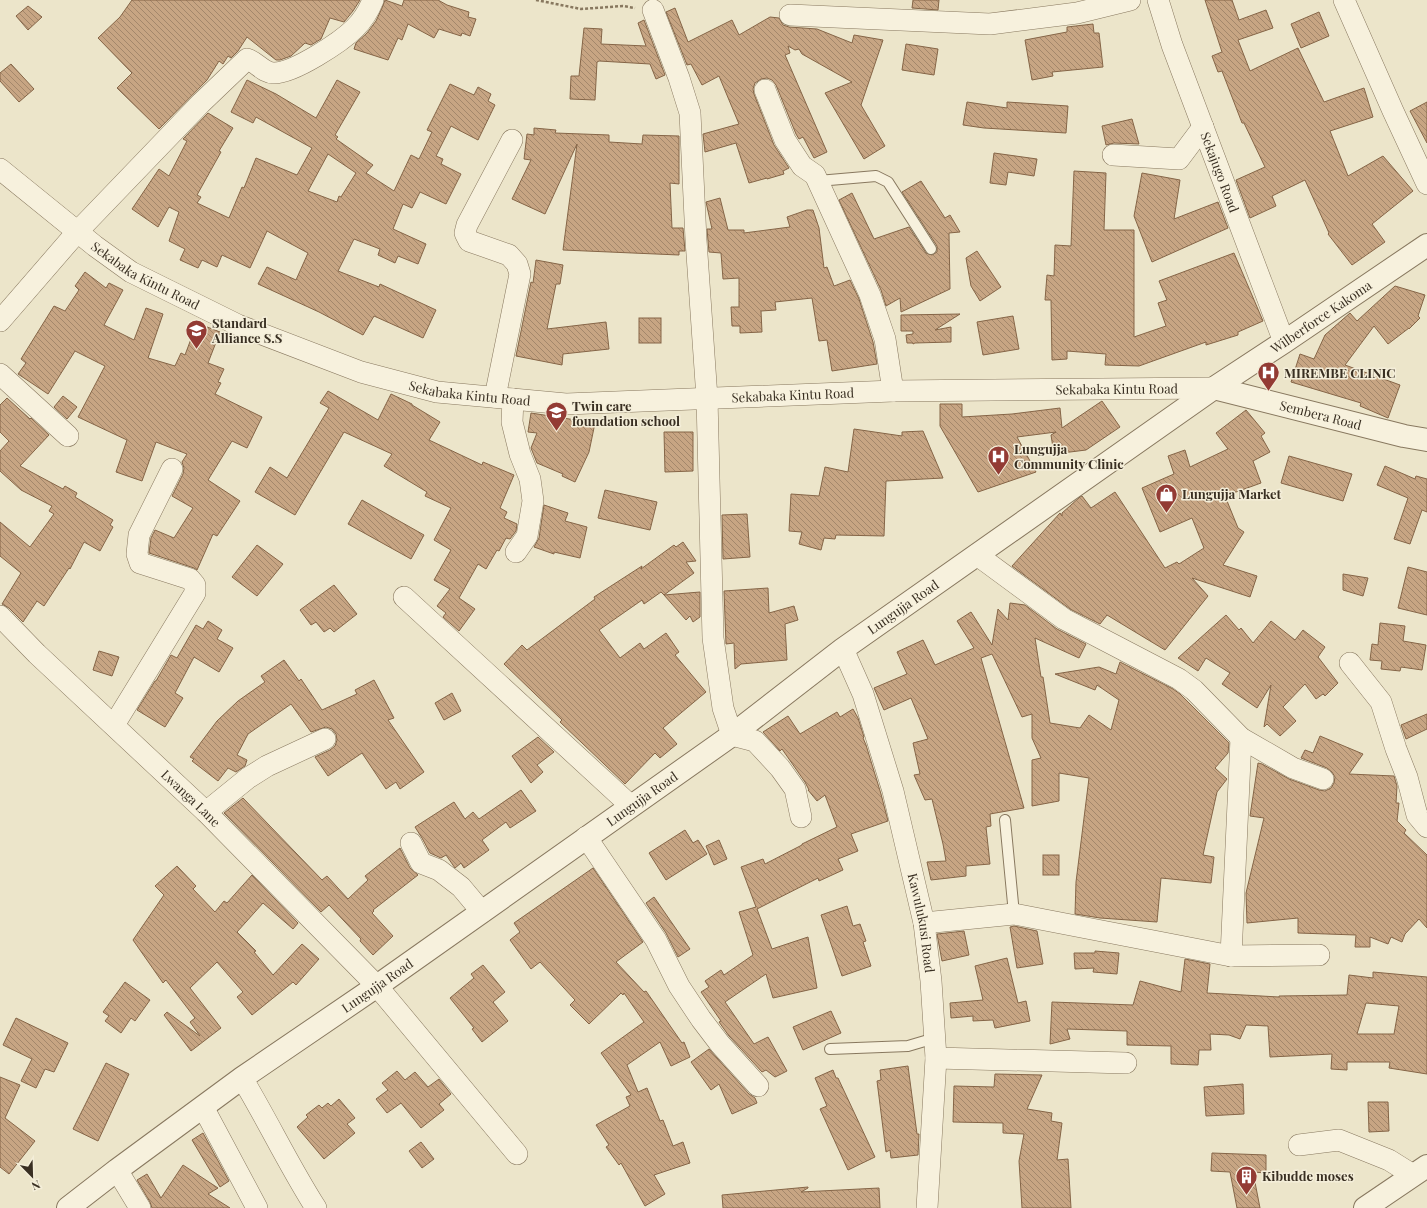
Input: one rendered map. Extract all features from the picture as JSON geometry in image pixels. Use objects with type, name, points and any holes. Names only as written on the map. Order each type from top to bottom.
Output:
[{"type":"street","points":[[0,321],[78,231],[201,103],[247,59],[253,61],[264,70],[274,73],[300,64],[338,44],[356,28],[368,11],[373,0]]},
{"type":"street","points":[[790,14],[990,24],[1077,13],[1130,0]]},
{"type":"street","name":"Sekajugo Road","points":[[1158,0],[1172,45],[1284,342]]},
{"type":"street","points":[[1344,0],[1427,184]]},
{"type":"street","points":[[653,10],[679,78],[690,113],[696,240],[707,398],[713,638],[723,708],[732,735],[755,741],[780,768],[795,789],[801,817]]},
{"type":"street","points":[[765,90],[785,140],[802,166],[815,175],[870,295],[885,339],[893,391]]},
{"type":"street","points":[[1113,155],[1179,159],[1203,127]]},
{"type":"street","points":[[512,140],[467,225],[466,233],[469,241],[510,255],[517,264],[520,274],[504,398],[520,454],[530,479],[533,501],[527,536],[516,552]]},
{"type":"street","name":"Sekabaka Kintu Road","points":[[0,169],[95,246],[131,272],[238,325],[361,372],[437,392],[566,404],[893,391],[1214,388]]},
{"type":"street","name":"Wilberforce Kakoma","points":[[1214,388],[1427,245]]},
{"type":"street","points":[[0,374],[68,436]]},
{"type":"street","name":"Sembera Road","points":[[1214,388],[1404,436],[1427,440]]},
{"type":"street","name":"Lungujja Road","points":[[68,1208],[242,1078],[377,986],[732,735],[843,649],[1214,388]]},
{"type":"street","points":[[114,725],[195,593],[196,585],[190,579],[140,562],[137,554],[139,535],[172,469]]},
{"type":"street","points":[[976,555],[1064,618],[1179,679],[1194,690],[1241,738],[1293,768],[1324,779]]},
{"type":"street","points":[[404,597],[631,806]]},
{"type":"street","name":"Lwanga Lane","points":[[0,616],[37,654],[206,812],[377,986],[517,1154]]},
{"type":"street","name":"Kawulukusi Road","points":[[843,649],[863,694],[893,791],[924,923],[931,981],[936,1048],[927,1208]]},
{"type":"street","points":[[1350,663],[1381,702],[1396,749],[1407,777],[1417,815],[1427,827]]},
{"type":"street","points":[[1231,956],[1241,738]]},
{"type":"street","points":[[206,812],[248,778],[267,766],[325,739]]},
{"type":"street","points":[[586,837],[656,940],[679,986],[701,1019],[720,1044],[758,1086]]},
{"type":"street","points":[[411,843],[421,863],[439,870],[461,886],[482,912]]},
{"type":"street","points":[[924,923],[1014,914],[1231,956],[1319,955]]},
{"type":"street","points":[[936,1048],[1126,1063]]},
{"type":"street","points":[[242,1078],[298,1179],[316,1208]]},
{"type":"street","points":[[202,1107],[257,1208]]},
{"type":"street","points":[[1299,1145],[1339,1140],[1389,1160],[1420,1170]]},
{"type":"street","points":[[117,1170],[140,1208]]},
{"type":"street","points":[[1365,1208],[1420,1170]]},
{"type":"lane","points":[[818,181],[876,176],[888,182],[931,249]]},
{"type":"lane","points":[[1005,820],[1014,914]]},
{"type":"lane","points":[[830,1049],[908,1046],[936,1048]]},
{"type":"path","points":[[536,0],[581,9],[623,6],[653,10]]},
{"type":"building","points":[[132,0],[360,0],[344,22],[330,18],[321,39],[311,45],[305,43],[291,56],[280,60],[276,60],[247,37],[238,51],[231,58],[228,56],[223,64],[219,61],[207,80],[159,129],[117,88],[132,73],[98,38],[120,17]]},
{"type":"building","points":[[385,0],[402,6],[404,0],[438,0],[447,5],[469,12],[468,17],[476,19],[470,36],[462,33],[461,36],[439,29],[434,38],[408,24],[402,40],[398,38],[388,60],[354,49],[356,43],[367,33],[376,21]]},
{"type":"building","points":[[913,0],[939,0],[938,10],[912,8]]},
{"type":"building","points":[[1205,0],[1232,0],[1239,20],[1266,10],[1273,28],[1238,40],[1250,71],[1298,48],[1324,102],[1364,88],[1373,117],[1330,131],[1348,176],[1383,156],[1413,191],[1372,224],[1385,242],[1352,265],[1328,234],[1329,233],[1305,180],[1272,196],[1276,206],[1250,218],[1236,180],[1265,167],[1244,123],[1242,123],[1222,71],[1218,72],[1212,56],[1222,52]]},
{"type":"building","points":[[28,6],[42,17],[28,30],[16,16]]},
{"type":"building","points":[[675,8],[688,42],[732,20],[739,35],[770,17],[779,18],[783,25],[789,27],[817,29],[852,43],[854,35],[883,40],[861,105],[885,146],[864,159],[825,93],[852,82],[802,54],[799,49],[795,50],[788,46],[790,53],[785,55],[827,152],[814,158],[803,137],[799,139],[796,134],[776,85],[772,80],[767,78],[761,79],[755,83],[753,89],[754,94],[774,145],[789,168],[783,171],[784,174],[749,183],[736,143],[705,152],[703,134],[739,124],[719,76],[702,85],[691,64],[687,65],[666,12]]},
{"type":"building","points":[[1319,12],[1329,36],[1301,48],[1291,24]]},
{"type":"building","points":[[644,20],[665,75],[656,79],[650,64],[599,61],[597,62],[595,100],[570,99],[571,76],[579,76],[584,28],[602,29],[601,44],[646,46],[638,23]]},
{"type":"building","points":[[1093,24],[1094,33],[1099,33],[1103,67],[1052,72],[1053,76],[1032,80],[1025,40],[1067,32],[1067,27]]},
{"type":"building","points":[[906,44],[938,49],[934,75],[902,70]]},
{"type":"building","points":[[11,64],[34,89],[19,102],[0,81],[0,73]]},
{"type":"building","points":[[247,80],[276,94],[316,118],[337,80],[360,92],[335,135],[338,137],[336,139],[373,165],[366,173],[394,191],[411,155],[419,159],[432,132],[427,130],[450,84],[474,95],[478,87],[491,94],[488,101],[495,105],[478,140],[451,126],[436,156],[443,159],[441,164],[461,174],[446,204],[420,192],[412,208],[403,204],[393,229],[426,244],[418,264],[398,256],[395,263],[378,255],[380,249],[354,239],[338,271],[379,287],[380,284],[436,310],[423,338],[374,316],[363,335],[319,312],[258,284],[267,267],[296,280],[308,253],[267,231],[250,268],[222,255],[217,267],[202,260],[198,268],[180,260],[185,249],[169,241],[179,212],[169,207],[158,227],[132,209],[159,169],[169,176],[187,141],[183,139],[208,113],[233,128],[219,151],[221,152],[197,195],[201,197],[197,203],[229,218],[242,187],[244,188],[256,158],[297,175],[312,148],[256,117],[253,123],[231,112]],"holes":[[[328,154],[356,173],[341,197],[339,196],[337,202],[308,191]]]},
{"type":"building","points":[[967,102],[1007,108],[1007,102],[1068,106],[1066,133],[984,128],[963,125]]},
{"type":"building","points":[[1427,102],[1427,143],[1410,111]]},
{"type":"building","points":[[1132,119],[1139,144],[1114,143],[1106,145],[1102,126]]},
{"type":"building","points":[[534,128],[556,130],[555,133],[609,135],[609,142],[642,144],[643,135],[679,136],[679,184],[670,183],[672,228],[683,228],[685,251],[679,251],[679,255],[563,250],[577,144],[545,214],[512,199],[531,160],[524,159],[527,134],[534,135]]},
{"type":"building","points":[[994,153],[1037,159],[1034,176],[1008,172],[1006,185],[990,183]]},
{"type":"building","points":[[1074,171],[1106,173],[1104,230],[1134,230],[1134,337],[1166,326],[1158,303],[1167,300],[1159,281],[1234,253],[1263,321],[1238,332],[1238,335],[1206,345],[1206,342],[1139,366],[1105,365],[1106,354],[1067,351],[1067,359],[1052,360],[1051,300],[1045,300],[1047,275],[1054,276],[1055,245],[1071,246]]},
{"type":"building","points":[[1142,173],[1180,180],[1174,219],[1218,202],[1228,228],[1152,262],[1134,216]]},
{"type":"building","points":[[921,181],[945,218],[950,215],[960,232],[949,233],[950,289],[901,312],[900,298],[886,306],[881,290],[839,200],[852,193],[874,239],[909,227],[926,253],[932,255],[937,252],[937,246],[902,192]]},
{"type":"building","points":[[720,198],[728,230],[744,230],[744,233],[790,227],[787,217],[807,210],[813,210],[819,228],[824,268],[827,267],[834,286],[850,280],[859,299],[873,342],[877,364],[832,371],[827,340],[819,341],[812,298],[775,302],[776,310],[761,311],[762,332],[740,333],[740,326],[732,326],[731,307],[739,307],[739,278],[723,279],[721,253],[709,252],[707,229],[712,229],[706,202]]},
{"type":"building","points":[[977,251],[1001,287],[980,301],[971,286],[966,258]]},
{"type":"building","points":[[536,260],[563,265],[560,284],[556,284],[547,329],[606,322],[609,349],[563,354],[562,365],[516,356],[531,282],[533,283]]},
{"type":"building","points":[[85,272],[106,288],[109,283],[123,290],[104,325],[134,340],[146,308],[163,314],[148,358],[175,366],[181,353],[185,355],[197,323],[220,332],[208,363],[224,369],[218,382],[221,383],[215,394],[262,417],[247,448],[232,441],[208,480],[240,501],[217,536],[213,534],[197,570],[149,553],[151,538],[155,530],[174,538],[193,508],[172,496],[183,474],[184,468],[182,462],[187,454],[156,442],[142,481],[116,472],[127,440],[78,417],[105,366],[75,351],[48,394],[18,374],[26,363],[21,359],[54,306],[65,311],[79,290],[75,286]]},
{"type":"building","points":[[1395,286],[1425,295],[1418,316],[1420,318],[1409,329],[1388,344],[1374,326],[1345,365],[1400,385],[1388,418],[1360,406],[1361,403],[1291,382],[1300,354],[1314,359],[1325,335],[1350,313],[1357,321]]},
{"type":"building","points":[[960,314],[935,330],[951,327],[951,342],[907,343],[906,335],[913,334],[913,331],[901,331],[901,315]]},
{"type":"building","points":[[1013,316],[1019,349],[983,355],[977,322]]},
{"type":"building","points":[[639,318],[661,318],[661,343],[639,343]]},
{"type":"building","points":[[328,391],[378,420],[391,394],[412,404],[440,422],[429,440],[482,465],[483,462],[514,475],[500,508],[507,512],[504,518],[517,524],[516,531],[510,539],[506,538],[486,569],[478,564],[459,598],[475,609],[459,631],[443,617],[446,613],[437,606],[450,589],[434,580],[451,550],[434,540],[451,508],[425,496],[427,492],[384,466],[392,454],[344,432],[295,515],[255,492],[270,467],[287,478],[329,408],[320,403]]},
{"type":"building","points":[[63,396],[77,407],[67,419],[54,407]]},
{"type":"building","points":[[7,398],[49,435],[20,466],[63,489],[65,486],[77,493],[75,497],[113,520],[110,525],[113,527],[100,551],[84,542],[70,569],[69,568],[44,606],[37,601],[23,622],[9,608],[2,604],[21,573],[0,556],[0,522],[30,547],[54,514],[49,511],[52,506],[21,490],[0,471],[0,451],[9,441],[0,432],[0,405]]},
{"type":"building","points":[[1102,401],[1120,427],[1086,450],[1054,454],[1051,435],[1056,432],[1017,437],[1036,472],[978,492],[940,426],[940,404],[962,404],[962,417],[1012,414],[1060,408],[1062,428]]},
{"type":"building","points":[[1246,410],[1265,433],[1261,436],[1270,452],[1253,461],[1261,483],[1225,496],[1238,528],[1244,532],[1223,565],[1257,576],[1250,597],[1192,578],[1208,596],[1165,650],[1107,615],[1100,624],[1070,609],[1012,566],[1060,513],[1062,516],[1062,513],[1080,497],[1082,496],[1091,508],[1115,492],[1165,568],[1177,562],[1179,564],[1204,548],[1192,518],[1160,532],[1142,488],[1174,474],[1168,456],[1185,450],[1190,467],[1228,449],[1216,433]]},
{"type":"building","points":[[531,413],[595,423],[589,452],[575,482],[562,476],[563,474],[537,463],[531,448],[537,433],[528,432]]},
{"type":"building","points":[[854,429],[902,436],[902,432],[923,431],[943,478],[886,481],[884,536],[836,535],[835,539],[824,538],[821,550],[799,544],[802,532],[789,531],[791,494],[819,496],[825,467],[848,472]]},
{"type":"building","points":[[664,432],[693,432],[693,471],[665,472]]},
{"type":"building","points":[[1289,456],[1352,474],[1343,501],[1281,483]]},
{"type":"building","points":[[1385,466],[1415,479],[1416,476],[1427,479],[1427,512],[1422,510],[1410,544],[1394,539],[1408,498],[1377,485]]},
{"type":"building","points":[[605,490],[657,502],[650,530],[598,518]]},
{"type":"building","points":[[362,500],[424,535],[411,559],[348,524]]},
{"type":"building","points":[[544,505],[568,513],[565,521],[587,527],[580,558],[554,552],[554,554],[534,547],[539,538]]},
{"type":"building","points":[[747,514],[750,557],[723,559],[722,515]]},
{"type":"building","points":[[683,542],[696,561],[686,562],[694,573],[664,595],[661,592],[644,604],[642,600],[599,630],[620,658],[640,643],[644,649],[666,633],[679,652],[675,655],[706,692],[663,728],[677,744],[660,758],[655,753],[625,784],[560,722],[562,720],[504,664],[522,645],[527,650],[595,599],[594,597],[642,566],[641,569],[674,545],[676,547]]},
{"type":"building","points":[[257,545],[283,564],[257,596],[232,577]]},
{"type":"building","points":[[1408,567],[1427,572],[1427,615],[1398,608]]},
{"type":"building","points":[[1343,574],[1368,578],[1363,596],[1343,590]]},
{"type":"building","points":[[334,585],[357,614],[334,632],[330,628],[324,632],[316,622],[311,625],[300,610]]},
{"type":"building","points":[[768,588],[769,613],[794,606],[798,620],[785,624],[787,660],[741,664],[735,669],[734,643],[726,644],[724,591]]},
{"type":"building","points":[[700,592],[700,617],[693,622],[690,616],[686,620],[664,595]]},
{"type":"building","points":[[1010,603],[1025,605],[1057,629],[1086,644],[1079,658],[1035,638],[1050,723],[1080,728],[1089,715],[1111,730],[1119,700],[1097,685],[1095,690],[1055,674],[1099,667],[1116,674],[1120,662],[1180,694],[1229,743],[1228,753],[1215,768],[1227,779],[1217,792],[1203,855],[1214,857],[1211,883],[1161,878],[1157,922],[1100,918],[1075,914],[1076,882],[1089,778],[1059,773],[1059,801],[1032,806],[1032,760],[1041,758],[1032,738],[1032,714],[1022,717],[992,654],[981,658],[1024,808],[990,814],[991,826],[986,827],[990,864],[966,866],[966,876],[931,880],[927,862],[946,861],[932,799],[925,800],[914,775],[920,774],[913,743],[928,739],[911,698],[884,710],[874,688],[907,674],[897,652],[923,640],[935,665],[974,648],[957,621],[971,612],[992,645],[998,609],[1008,620]]},
{"type":"building","points":[[1226,615],[1239,630],[1241,628],[1253,643],[1271,621],[1295,640],[1303,630],[1325,647],[1318,657],[1338,683],[1325,696],[1323,694],[1316,699],[1305,684],[1283,707],[1296,721],[1280,736],[1267,724],[1264,727],[1271,685],[1257,708],[1222,684],[1230,673],[1206,658],[1198,671],[1178,658]]},
{"type":"building","points":[[208,621],[222,630],[217,639],[233,648],[219,672],[194,657],[175,693],[183,698],[165,727],[137,710],[171,655],[177,658],[196,625],[203,629]]},
{"type":"building","points":[[1380,623],[1405,626],[1403,641],[1426,645],[1422,670],[1401,667],[1400,671],[1381,669],[1382,661],[1370,660],[1372,644],[1378,645]]},
{"type":"building","points":[[99,651],[119,657],[112,676],[93,670]]},
{"type":"building","points":[[284,660],[299,681],[301,679],[322,710],[357,694],[355,690],[374,680],[394,718],[388,720],[424,772],[400,789],[396,782],[386,789],[362,753],[328,776],[315,757],[335,746],[337,740],[336,734],[332,729],[326,727],[311,732],[291,704],[248,734],[237,755],[247,760],[245,766],[236,772],[228,768],[218,781],[192,761],[194,759],[190,757],[217,721],[238,701],[265,682],[261,676]]},
{"type":"building","points":[[452,693],[461,711],[444,720],[435,703]]},
{"type":"building","points":[[853,709],[858,718],[864,737],[863,738],[888,821],[851,834],[858,851],[838,859],[843,870],[819,881],[818,878],[757,909],[772,949],[808,937],[817,988],[773,998],[766,974],[725,1002],[754,1044],[768,1037],[787,1071],[775,1077],[766,1070],[762,1072],[729,1036],[719,1022],[721,1021],[701,992],[709,987],[705,981],[721,970],[724,975],[753,955],[739,912],[756,907],[741,867],[763,859],[765,864],[837,827],[825,795],[817,801],[808,790],[805,782],[782,749],[780,751],[763,732],[788,716],[800,734],[837,712],[840,717]]},
{"type":"building","points":[[1427,714],[1427,729],[1406,739],[1401,725]]},
{"type":"building","points":[[1320,736],[1363,754],[1349,774],[1394,776],[1397,786],[1396,803],[1399,803],[1397,821],[1406,830],[1404,833],[1427,855],[1427,928],[1419,919],[1405,934],[1402,942],[1391,937],[1388,944],[1370,937],[1370,947],[1355,947],[1356,935],[1298,933],[1298,918],[1247,923],[1246,893],[1264,818],[1250,816],[1258,763],[1289,779],[1325,791],[1331,788],[1334,783],[1335,777],[1332,772],[1327,768],[1301,758],[1305,750],[1313,753]]},
{"type":"building","points":[[538,737],[554,752],[537,765],[543,772],[531,783],[512,756]]},
{"type":"building","points":[[521,790],[536,811],[510,828],[506,822],[482,840],[489,850],[464,868],[461,863],[455,868],[446,855],[441,858],[430,853],[415,827],[454,802],[465,819],[473,812],[479,819]]},
{"type":"building","points":[[243,798],[322,880],[327,876],[348,899],[368,880],[365,876],[400,848],[410,868],[418,875],[373,910],[374,911],[372,913],[393,936],[373,955],[360,941],[361,939],[329,905],[321,912],[224,813]]},
{"type":"building","points":[[685,830],[693,843],[698,840],[707,854],[666,880],[649,853]]},
{"type":"building","points":[[719,840],[727,859],[714,865],[706,846]]},
{"type":"building","points":[[1043,855],[1059,855],[1059,875],[1043,875]]},
{"type":"building","points":[[177,866],[196,886],[193,889],[215,912],[224,901],[227,903],[252,875],[298,923],[293,929],[263,903],[237,932],[256,951],[254,952],[273,975],[302,944],[319,959],[296,985],[293,982],[252,1015],[237,997],[243,992],[217,962],[190,988],[221,1028],[191,1051],[164,1015],[167,1012],[200,1036],[190,1022],[195,1018],[166,980],[163,983],[133,940],[164,895],[155,886]]},
{"type":"building","points":[[593,868],[643,942],[616,962],[644,992],[646,991],[682,1043],[684,1042],[690,1057],[671,1066],[660,1042],[627,1065],[638,1092],[647,1088],[660,1121],[663,1120],[673,1146],[683,1142],[690,1163],[654,1175],[665,1194],[645,1206],[621,1163],[619,1165],[606,1147],[609,1145],[596,1125],[630,1106],[626,1097],[631,1095],[601,1053],[644,1022],[624,993],[623,995],[621,993],[589,1024],[570,1005],[575,1000],[540,962],[531,969],[510,940],[520,932],[514,923]]},
{"type":"building","points":[[654,897],[690,949],[678,957],[666,933],[646,903]]},
{"type":"building","points":[[847,906],[853,926],[860,924],[866,941],[863,942],[871,966],[842,976],[821,915]]},
{"type":"building","points":[[1014,926],[1037,931],[1043,964],[1017,968],[1010,927]]},
{"type":"building","points":[[964,931],[969,955],[942,961],[937,934]]},
{"type":"building","points":[[1095,951],[1119,953],[1117,974],[1093,972],[1094,968],[1075,969],[1074,953],[1095,953]]},
{"type":"building","points":[[1007,958],[1018,1003],[1026,1001],[1030,1021],[995,1028],[993,1020],[973,1021],[973,1016],[951,1018],[950,1003],[983,1000],[975,966]]},
{"type":"building","points":[[1185,959],[1210,964],[1207,993],[1279,997],[1347,995],[1349,975],[1373,978],[1373,972],[1427,977],[1427,1074],[1389,1068],[1390,1062],[1347,1062],[1347,1070],[1331,1069],[1332,1054],[1270,1057],[1268,1026],[1246,1025],[1240,1039],[1229,1035],[1210,1034],[1211,1050],[1199,1050],[1198,1065],[1171,1064],[1171,1046],[1127,1045],[1127,1031],[1067,1029],[1070,1039],[1050,1044],[1052,1002],[1133,1005],[1140,981],[1181,992]],"holes":[[[1366,1003],[1399,1006],[1394,1034],[1357,1034]]]},
{"type":"building","points":[[483,965],[505,992],[493,1002],[508,1021],[482,1042],[472,1029],[474,1028],[450,998],[474,978],[471,974]]},
{"type":"building","points":[[125,982],[150,1000],[135,1021],[131,1018],[121,1033],[105,1021],[109,1016],[103,1012]]},
{"type":"building","points":[[831,1011],[841,1033],[803,1050],[793,1027]]},
{"type":"building","points":[[16,1018],[68,1043],[54,1072],[45,1069],[36,1088],[21,1081],[32,1059],[3,1045]]},
{"type":"building","points":[[709,1049],[749,1094],[755,1098],[757,1103],[732,1114],[719,1084],[711,1090],[691,1062]]},
{"type":"building","points":[[106,1063],[129,1074],[98,1141],[73,1129]]},
{"type":"building","points":[[908,1066],[917,1134],[919,1134],[918,1155],[891,1158],[890,1150],[886,1152],[877,1081],[881,1080],[880,1070]]},
{"type":"building","points":[[833,1070],[875,1157],[848,1170],[820,1109],[827,1106],[815,1078]]},
{"type":"building","points":[[397,1071],[405,1080],[415,1072],[428,1087],[439,1079],[451,1094],[439,1104],[444,1110],[421,1128],[401,1103],[387,1113],[376,1099],[388,1090],[382,1083]]},
{"type":"building","points":[[995,1074],[1042,1075],[1027,1109],[1052,1113],[1051,1121],[1062,1123],[1057,1160],[1068,1159],[1071,1208],[1022,1208],[1019,1161],[1024,1134],[1003,1133],[1003,1123],[953,1122],[954,1086],[994,1087]]},
{"type":"building","points":[[0,1077],[20,1085],[5,1118],[35,1141],[9,1174],[0,1167]]},
{"type":"building","points":[[1243,1084],[1244,1114],[1206,1116],[1204,1087]]},
{"type":"building","points":[[339,1099],[355,1118],[347,1124],[355,1133],[324,1159],[297,1127],[308,1117],[306,1115],[319,1105],[322,1108],[328,1103],[331,1106]]},
{"type":"building","points":[[1368,1102],[1388,1102],[1389,1131],[1369,1132]]},
{"type":"building","points":[[203,1133],[229,1181],[220,1187],[192,1140]]},
{"type":"building","points":[[421,1142],[434,1159],[422,1168],[409,1151]]},
{"type":"building","points":[[1212,1153],[1266,1155],[1266,1173],[1253,1172],[1260,1208],[1237,1208],[1230,1172],[1211,1171]]},
{"type":"building","points":[[183,1165],[218,1188],[208,1194],[230,1208],[152,1208],[137,1180],[147,1174],[161,1198]]},
{"type":"building","points":[[808,1187],[801,1192],[879,1188],[880,1208],[723,1208],[722,1195]]},
{"type":"place","name":"Standard Alliance S.S","points":[[196,350]]},
{"type":"place","name":"MIREMBE CLINIC","points":[[1269,392]]},
{"type":"place","name":"Twin care foundation school","points":[[556,432]]},
{"type":"place","name":"Lungujja Community Clinic","points":[[999,476]]},
{"type":"place","name":"Lungujja Market","points":[[1166,514]]},
{"type":"place","name":"Kibudde moses","points":[[1246,1196]]}]
